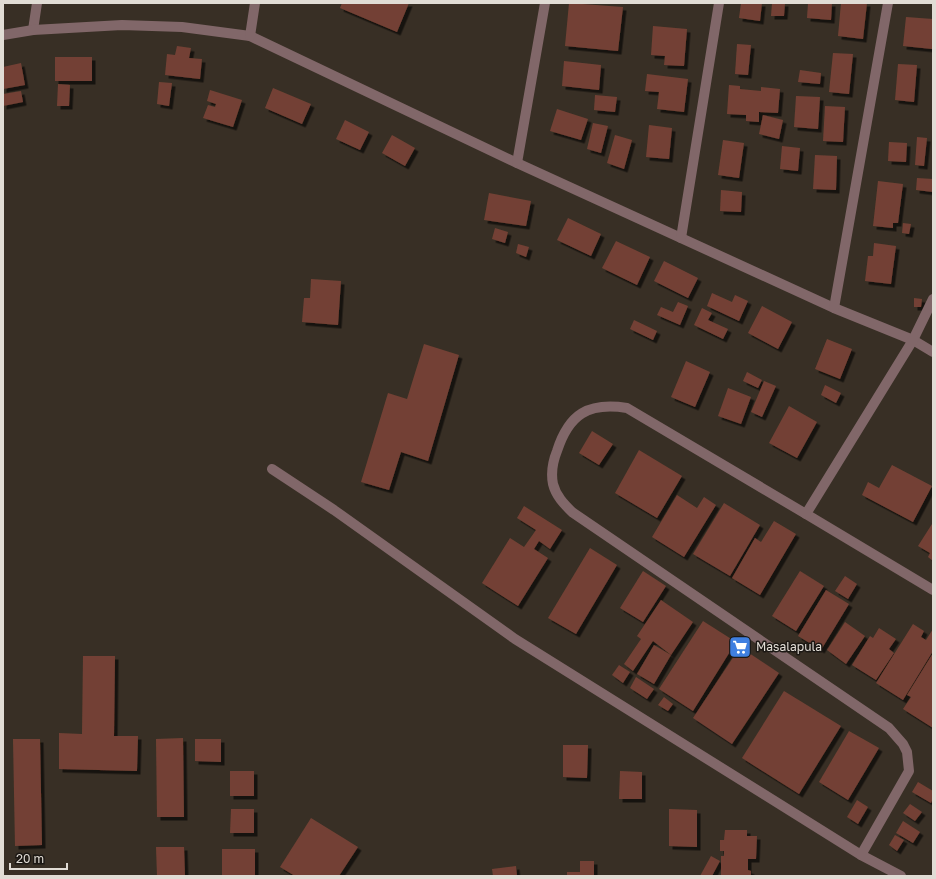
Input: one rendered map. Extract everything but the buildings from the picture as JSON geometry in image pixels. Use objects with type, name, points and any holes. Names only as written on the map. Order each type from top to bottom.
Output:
[{"type":"street","points":[[33,30],[38,3]]},
{"type":"street","points":[[250,36],[255,3]]},
{"type":"street","points":[[517,164],[545,3]]},
{"type":"street","points":[[681,238],[719,3]]},
{"type":"street","points":[[834,308],[888,3]]},
{"type":"street","points":[[3,35],[33,30],[122,25],[182,28],[250,36],[517,164],[834,308],[913,340],[933,352]]},
{"type":"street","points":[[806,514],[913,340],[933,299]]},
{"type":"street","points":[[861,855],[909,771],[907,752],[903,744],[889,728],[572,512],[559,498],[553,485],[552,473],[556,454],[566,427],[575,418],[588,410],[608,405],[627,408],[933,590]]},
{"type":"street","points":[[272,469],[334,510],[515,640],[861,855],[901,876]]},
{"type":"place","name":"Masalapula","points":[[740,647]]}]
